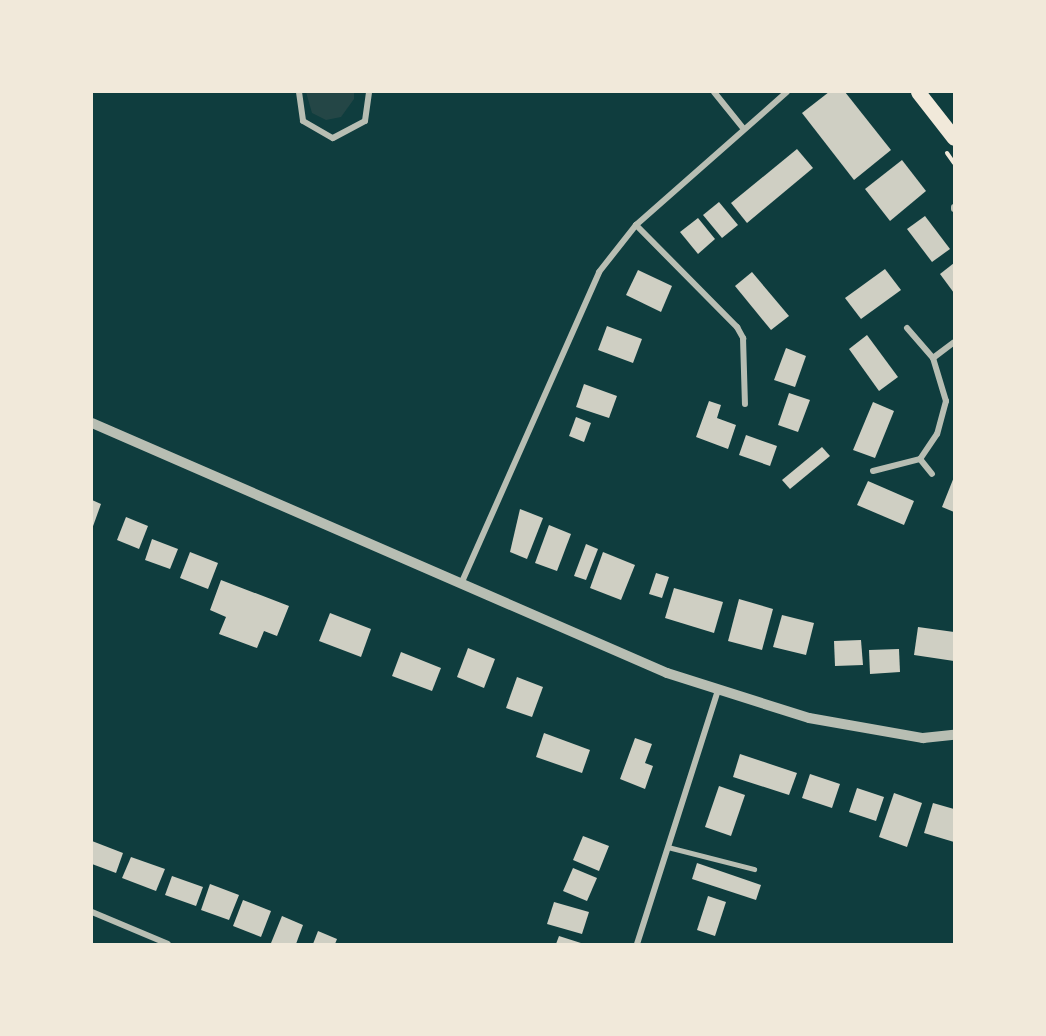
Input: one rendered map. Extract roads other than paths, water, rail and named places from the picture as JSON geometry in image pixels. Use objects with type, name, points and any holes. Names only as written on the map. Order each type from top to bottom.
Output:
[{"type":"main road","points":[[918,92],[954,138]]},
{"type":"street","points":[[299,92],[303,121],[333,138],[364,121],[369,92]]},
{"type":"street","points":[[714,92],[743,128]]},
{"type":"street","points":[[460,586],[599,272],[636,225],[743,128],[787,92]]},
{"type":"street","points":[[636,225],[737,327],[743,338],[746,404]]},
{"type":"street","points":[[873,471],[920,459],[937,434],[946,401],[933,358],[907,328]]},
{"type":"street","points":[[933,358],[954,342]]},
{"type":"street","points":[[92,423],[596,646],[718,690],[860,729],[923,738],[954,735]]},
{"type":"street","points":[[920,459],[932,474]]},
{"type":"street","points":[[637,945],[718,690]]},
{"type":"street","points":[[92,912],[168,945]]},
{"type":"lane","points":[[668,847],[754,869]]}]
